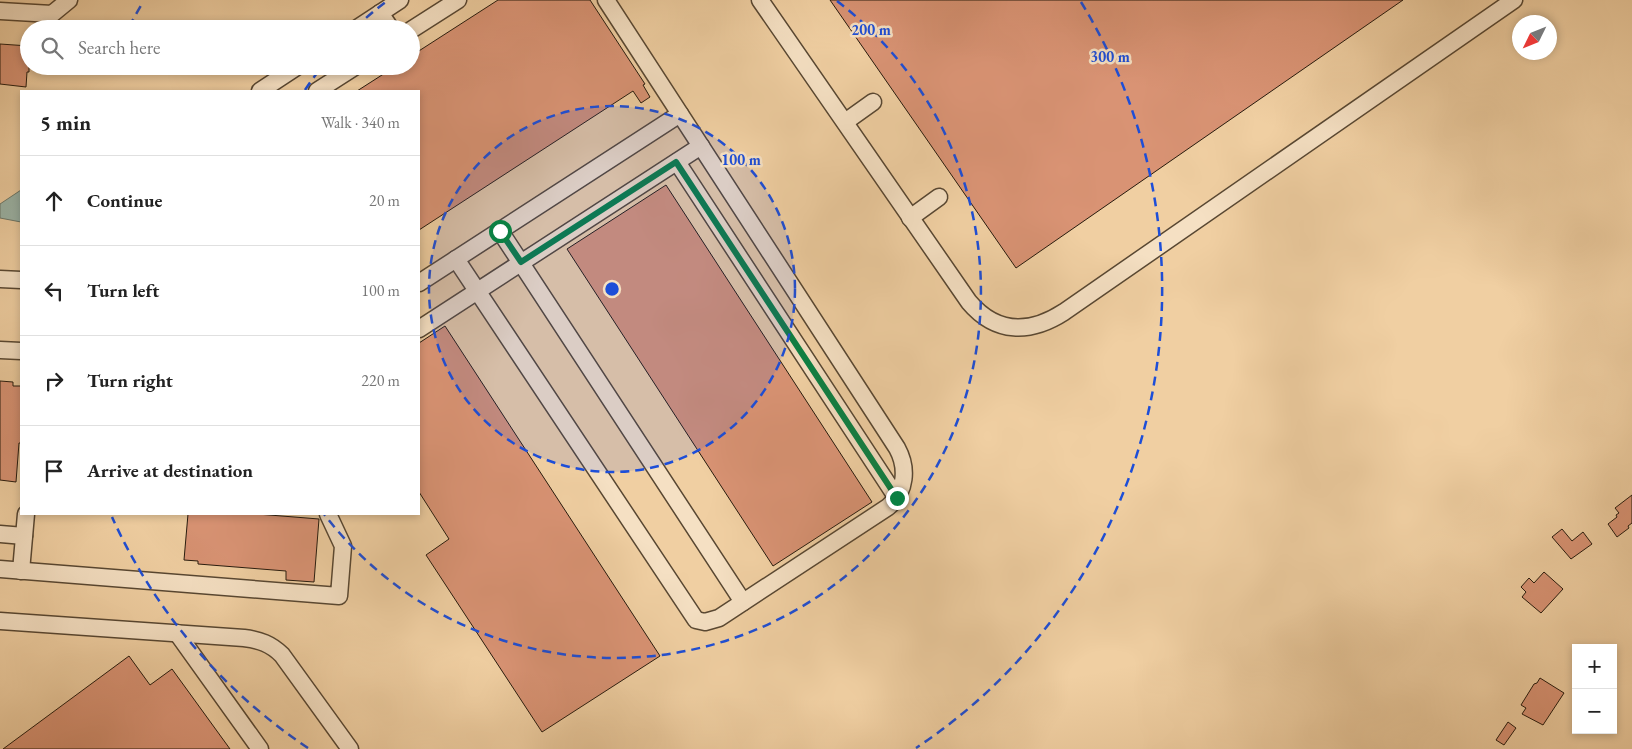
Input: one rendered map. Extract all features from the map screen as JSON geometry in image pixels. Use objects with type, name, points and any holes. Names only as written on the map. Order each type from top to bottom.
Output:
[{"type":"street","points":[[0,11],[52,14],[69,0]]},
{"type":"street","points":[[370,20],[400,0]]},
{"type":"street","points":[[420,24],[458,0]]},
{"type":"street","points":[[456,259],[693,618],[701,622],[710,622],[888,507],[897,498],[901,491],[904,477],[902,457],[897,448],[606,0]]},
{"type":"street","points":[[760,0],[964,296],[976,310],[993,321],[1007,326],[1023,328],[1041,324],[1064,312],[1514,0]]},
{"type":"street","points":[[380,13],[385,20]]},
{"type":"street","points":[[262,90],[284,75]]},
{"type":"street","points":[[319,90],[342,75]]},
{"type":"street","points":[[844,122],[873,102]]},
{"type":"street","points":[[420,282],[680,114]]},
{"type":"street","points":[[420,328],[701,146]]},
{"type":"street","points":[[676,162],[897,498]]},
{"type":"street","points":[[910,218],[939,197]]},
{"type":"street","points":[[500,231],[743,602]]},
{"type":"street","points":[[0,279],[20,280]]},
{"type":"street","points":[[0,350],[20,351]]},
{"type":"street","points":[[21,571],[26,515]]},
{"type":"street","points":[[0,569],[339,596],[343,546],[328,515]]},
{"type":"street","points":[[0,534],[24,536]]},
{"type":"street","points":[[0,621],[254,639],[271,645],[282,655],[350,749]]},
{"type":"street","points":[[177,634],[260,749]]},
{"type":"shaded area","points":[[20,191],[20,222],[0,218],[0,204]]},
{"type":"building","points":[[498,0],[590,0],[645,84],[643,85],[650,97],[641,103],[633,91],[420,229],[420,90],[359,90],[382,75],[420,75],[420,50]]},
{"type":"building","points":[[830,0],[1403,0],[1016,268]]},
{"type":"building","points":[[0,44],[20,45],[20,75],[27,75],[26,87],[0,84]]},
{"type":"building","points":[[666,185],[872,502],[773,566],[567,249]]},
{"type":"building","points":[[445,326],[660,656],[542,732],[426,555],[449,539],[420,494],[420,342]]},
{"type":"building","points":[[0,381],[13,382],[13,386],[20,386],[20,443],[16,482],[0,480]]},
{"type":"building","points":[[1632,495],[1632,523],[1628,526],[1629,528],[1617,537],[1608,524],[1619,513],[1615,508]]},
{"type":"building","points":[[188,515],[269,515],[319,519],[314,582],[286,580],[286,571],[198,564],[198,561],[184,560]]},
{"type":"building","points":[[1562,529],[1572,541],[1583,532],[1592,544],[1571,559],[1552,537]]},
{"type":"building","points":[[1544,572],[1563,589],[1541,613],[1522,597],[1526,592],[1521,587],[1529,578],[1534,583]]},
{"type":"building","points":[[129,656],[150,685],[172,669],[230,749],[3,749]]},
{"type":"building","points":[[1540,678],[1564,693],[1543,725],[1522,714],[1526,708],[1521,705]]},
{"type":"building","points":[[1508,722],[1516,728],[1504,745],[1496,740]]},
{"type":"route","points":[[500,231],[521,262],[676,162],[897,498]]}]
